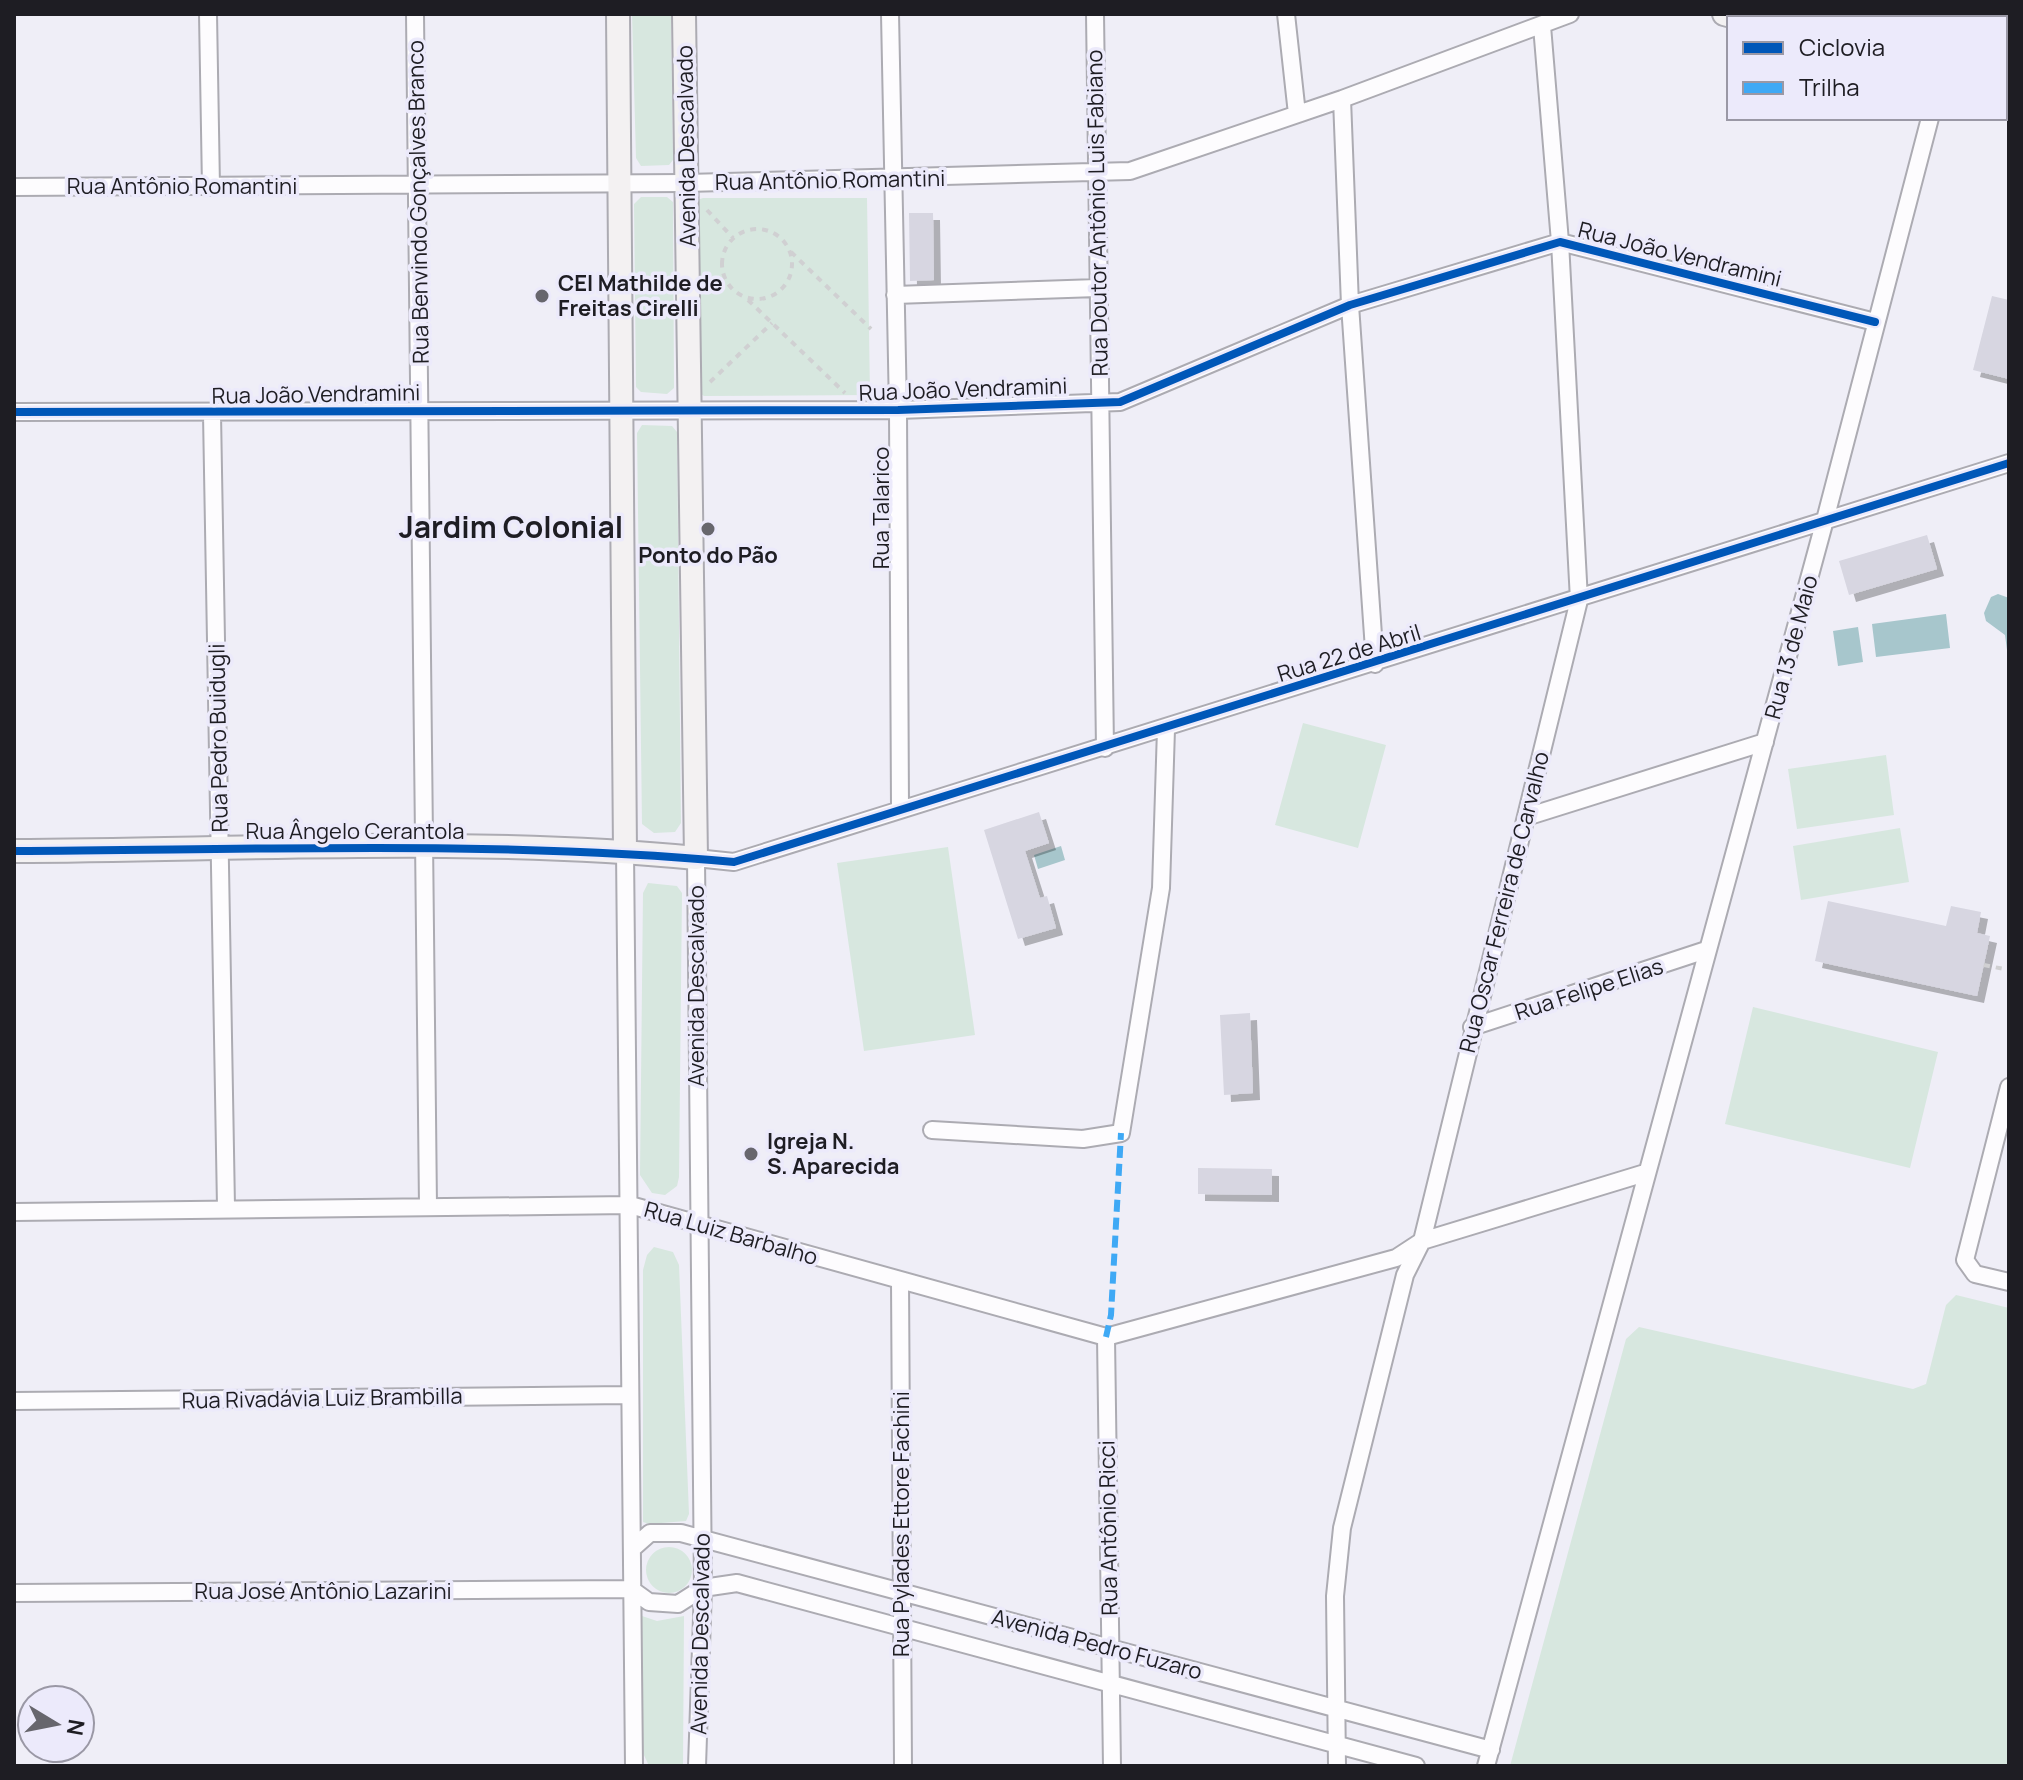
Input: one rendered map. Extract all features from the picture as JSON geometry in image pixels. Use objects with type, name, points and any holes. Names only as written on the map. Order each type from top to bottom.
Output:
[{"type":"street","points":[[208,14],[211,187]]},
{"type":"street","name":"Rua Benvindo Gonçalves Branco","points":[[415,14],[422,410],[428,1206]]},
{"type":"street","points":[[618,14],[634,1766]]},
{"type":"street","name":"Avenida Descalvado","points":[[684,14],[692,191],[687,411],[696,858],[697,1224],[703,1588],[697,1766]]},
{"type":"street","name":"Rua Talarico","points":[[890,14],[898,410],[900,809]]},
{"type":"street","name":"Rua Doutor Antônio Luis Fabiano","points":[[1095,14],[1105,748]]},
{"type":"street","points":[[1286,14],[1297,114]]},
{"type":"street","name":"Rua Antônio Romantini","points":[[14,187],[620,183],[692,191],[894,178],[1095,175],[1130,171],[1342,99],[1570,14]]},
{"type":"street","name":"Rua Oscar Ferreira de Carvalho","points":[[1337,1766],[1335,1596],[1342,1528],[1405,1275],[1422,1241],[1579,600],[1560,242],[1542,26]]},
{"type":"street","points":[[1342,99],[1350,305],[1375,664]]},
{"type":"street","name":"Rua 13 de Maio","points":[[1488,1758],[1825,520],[1929,120]]},
{"type":"street","name":"Rua João Vendramini","points":[[14,412],[212,414],[422,410],[898,410],[1120,402],[1350,305],[1560,242],[1875,322]]},
{"type":"street","points":[[895,295],[1097,288]]},
{"type":"street","name":"Rua Pedro Buidugli","points":[[212,414],[226,1207]]},
{"type":"street","name":"Rua 22 de Abril","points":[[696,858],[734,862],[1375,664],[2009,463]]},
{"type":"street","points":[[932,1130],[1083,1139],[1121,1133],[1161,888],[1166,729]]},
{"type":"street","points":[[1526,817],[1765,742]]},
{"type":"street","name":"Rua Ângelo Cerantola","points":[[14,851],[426,847],[625,851],[696,858]]},
{"type":"street","name":"Rua Felipe Elias","points":[[1472,1027],[1706,950]]},
{"type":"street","points":[[2009,1087],[1965,1260],[1975,1274],[2009,1282]]},
{"type":"street","points":[[1106,1337],[1396,1258],[1422,1241],[1645,1173]]},
{"type":"street","name":"Rua Luiz Barbalho","points":[[14,1212],[226,1207],[630,1205],[1106,1337]]},
{"type":"street","name":"Rua Pylades Ettore Fachini","points":[[900,1281],[903,1766]]},
{"type":"street","name":"Rua Antônio Ricci","points":[[1106,1337],[1112,1766]]},
{"type":"street","name":"Rua Rivadávia Luiz Brambilla","points":[[14,1401],[629,1395]]},
{"type":"street","points":[[633,1548],[650,1533],[681,1533],[702,1540]]},
{"type":"street","name":"Avenida Pedro Fuzaro","points":[[702,1540],[901,1590],[1337,1708],[1488,1758]]},
{"type":"street","name":"Avenida Pedro Fuzaro","points":[[703,1588],[737,1583],[1416,1766]]},
{"type":"street","points":[[631,1589],[649,1602],[678,1604],[703,1588]]},
{"type":"street","name":"Rua José Antônio Lazarini","points":[[14,1593],[631,1589]]},
{"type":"path","points":[[692,191],[733,238]]},
{"type":"path","points":[[849,397],[746,298],[735,292],[722,272],[722,260],[733,238],[742,231],[764,229],[775,233],[871,329]]},
{"type":"path","points":[[746,298],[769,298],[787,283],[792,261],[790,250]]},
{"type":"path","points":[[709,383],[772,323]]},
{"type":"path","points":[[1984,965],[2009,970]]},
{"type":"shaded area","points":[[632,14],[671,14],[673,160],[669,165],[641,166],[636,158]]},
{"type":"shaded area","points":[[1790,14],[1923,14],[1922,16]]},
{"type":"shaded area","points":[[641,197],[667,197],[673,202],[674,388],[667,394],[641,392],[636,387],[634,204]]},
{"type":"shaded area","points":[[867,198],[870,395],[704,396],[699,393],[697,200]]},
{"type":"shaded area","points":[[642,425],[672,426],[677,432],[681,823],[675,832],[654,833],[642,824],[637,433]]},
{"type":"shaded area","points":[[1303,723],[1386,745],[1358,848],[1275,825]]},
{"type":"shaded area","points":[[1886,755],[1894,815],[1797,829],[1788,769]]},
{"type":"shaded area","points":[[1900,828],[1909,882],[1801,900],[1793,846]]},
{"type":"shaded area","points":[[948,847],[975,1035],[864,1051],[837,863]]},
{"type":"shaded area","points":[[648,883],[677,886],[682,893],[679,1177],[677,1186],[665,1195],[652,1193],[640,1175],[643,893]]},
{"type":"shaded area","points":[[1753,1007],[1938,1052],[1910,1168],[1725,1124]]},
{"type":"shaded area","points":[[654,1247],[673,1252],[679,1265],[689,1514],[686,1521],[649,1524],[643,1522],[643,1270],[647,1255]]},
{"type":"shaded area","points":[[1956,1295],[2009,1308],[2009,1766],[1510,1766],[1626,1339],[1639,1327],[1913,1389],[1926,1384],[1946,1305]]},
{"type":"shaded area","points":[[669,1547],[686,1553],[692,1570],[686,1587],[669,1593],[652,1587],[646,1570],[652,1553]]},
{"type":"shaded area","points":[[642,1616],[657,1621],[684,1616],[683,1766],[649,1766],[643,1753]]},
{"type":"water","points":[[1998,594],[2009,598],[2009,665],[2005,635],[1986,621],[1984,613],[1991,597]]},
{"type":"water","points":[[1946,614],[1950,648],[1876,657],[1872,624]]},
{"type":"water","points":[[1858,627],[1863,662],[1838,666],[1833,631]]},
{"type":"water","points":[[1061,846],[1065,860],[1038,869],[1034,855]]},
{"type":"building","points":[[909,213],[933,213],[934,280],[910,281]]},
{"type":"building","points":[[1992,296],[2009,300],[2009,379],[1973,370]]},
{"type":"building","points":[[1927,535],[1937,569],[1849,595],[1839,561]]},
{"type":"building","points":[[1039,812],[1049,843],[1025,851],[1040,898],[1047,896],[1056,928],[1018,939],[984,830]]},
{"type":"building","points":[[1828,901],[1946,926],[1951,906],[1981,912],[1977,933],[1990,936],[1977,996],[1815,961]]},
{"type":"building","points":[[1250,1013],[1253,1093],[1224,1095],[1220,1015]]},
{"type":"building","points":[[1198,1168],[1272,1169],[1272,1195],[1198,1194]]},
{"type":"marked path","points":[[1106,1337],[1111,1315],[1121,1133]]},
{"type":"cycle path","points":[[14,412],[898,410],[1120,402],[1350,305],[1560,242],[1875,322]]},
{"type":"cycle path","points":[[14,851],[464,849],[644,855],[734,862],[2009,463]]},
{"type":"place","name":"CEI Mathilde de Freitas Cirelli","points":[[542,296]]},
{"type":"place","name":"Ponto do Pão","points":[[708,529]]},
{"type":"place","name":"Igreja N. S. Aparecida","points":[[751,1154]]},
{"type":"district","name":"Jardim Colonial","points":[[511,528]]}]
